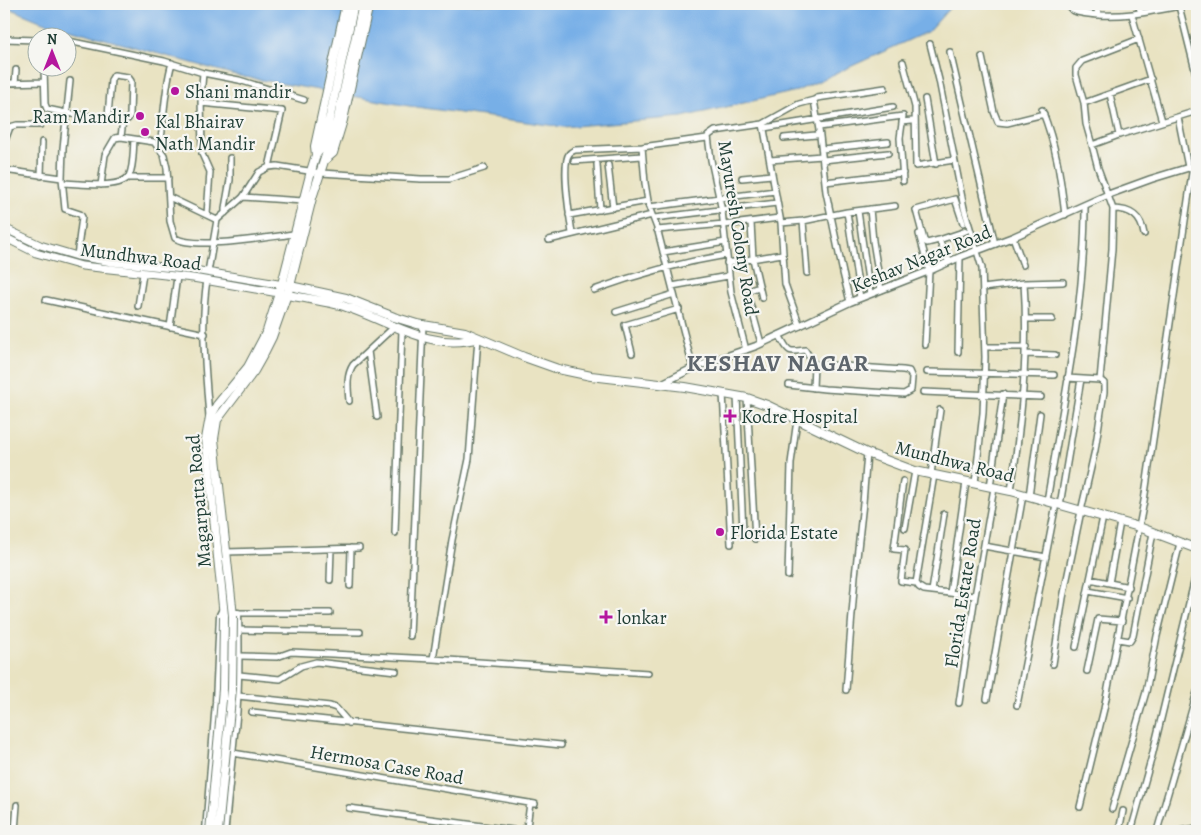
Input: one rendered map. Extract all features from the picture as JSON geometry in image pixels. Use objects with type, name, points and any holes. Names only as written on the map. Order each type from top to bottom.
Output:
[{"type":"main road","points":[[286,285],[294,234],[316,155],[321,148],[346,4]]},
{"type":"main road","points":[[326,114],[354,4]]},
{"type":"main road","points":[[341,119],[363,4]]},
{"type":"main road","points":[[283,294],[320,173],[341,119],[369,4]]},
{"type":"main road","name":"Mundhwa Road","points":[[4,228],[40,245],[77,256],[112,262],[208,272],[286,285],[346,298],[394,318],[465,332],[558,369],[617,380],[723,393],[747,398],[767,405],[867,453],[915,471],[1011,491],[1139,527],[1197,548]]},
{"type":"main road","name":"Mundhwa Road","points":[[4,237],[36,253],[82,266],[206,280],[341,306],[422,337],[466,342],[478,338]]},
{"type":"main road","name":"Magarpatta Road","points":[[232,615],[224,607],[206,439],[210,418],[217,405],[248,367],[267,331],[283,294]]},
{"type":"main road","name":"Magarpatta Road","points":[[232,615],[214,439],[217,420],[263,356],[272,336],[283,294]]},
{"type":"main road","points":[[210,831],[223,688],[232,615]]},
{"type":"main road","points":[[218,831],[232,689],[232,615]]},
{"type":"street","points":[[1068,4],[1072,10],[1077,12],[1132,15],[1188,4]]},
{"type":"street","points":[[1096,4],[1098,14]]},
{"type":"street","points":[[1138,4],[1141,13]]},
{"type":"street","points":[[1179,6],[1197,78]]},
{"type":"street","points":[[1132,15],[1162,121]]},
{"type":"street","points":[[4,39],[28,40]]},
{"type":"street","points":[[1100,380],[1113,209],[1086,124],[1084,103],[1076,75],[1076,68],[1078,64],[1139,39]]},
{"type":"street","points":[[78,43],[172,63],[203,73],[239,80],[304,100]]},
{"type":"street","points":[[930,44],[964,208],[982,268],[985,347],[984,393],[975,483]]},
{"type":"street","points":[[950,52],[995,244]]},
{"type":"street","points":[[982,57],[998,122],[1007,123],[1043,112],[1060,166],[1065,215]]},
{"type":"street","points":[[903,62],[915,107],[915,163],[918,167],[954,160]]},
{"type":"street","points":[[160,148],[167,81],[172,63]]},
{"type":"street","points":[[16,70],[16,83]]},
{"type":"street","points":[[203,73],[201,103],[202,154],[210,172],[207,214]]},
{"type":"street","points":[[44,78],[46,109],[66,114],[111,119],[123,120],[128,119],[130,115],[131,81],[128,77],[114,75],[111,80],[108,114],[111,119]]},
{"type":"street","points":[[1084,103],[1151,79]]},
{"type":"street","points":[[70,81],[66,114],[63,180],[65,209],[80,214],[82,217],[77,256]]},
{"type":"street","points":[[4,83],[44,82]]},
{"type":"street","points":[[764,126],[799,104],[816,98],[885,88]]},
{"type":"street","points":[[1110,94],[1119,135]]},
{"type":"street","points":[[925,98],[936,164]]},
{"type":"street","points":[[814,100],[831,216],[850,302]]},
{"type":"street","points":[[201,103],[282,111],[269,166]]},
{"type":"street","name":"Mayuresh Colony Road","points":[[746,350],[730,292],[722,211],[707,138],[710,133],[893,107]]},
{"type":"street","points":[[1092,145],[1197,111]]},
{"type":"street","points":[[860,113],[861,122]]},
{"type":"street","points":[[819,129],[903,116],[900,138],[903,181]]},
{"type":"street","points":[[1080,807],[1104,709],[1129,587],[1153,448],[1193,166],[1178,116]]},
{"type":"street","points":[[121,137],[123,120]]},
{"type":"street","points":[[902,122],[912,122]]},
{"type":"street","points":[[4,143],[10,127],[17,125],[40,125]]},
{"type":"street","name":"Mayuresh Colony Road","points":[[764,126],[780,220],[784,284],[800,326]]},
{"type":"street","points":[[784,138],[816,135],[819,129]]},
{"type":"street","points":[[101,185],[105,156],[115,138],[148,140],[154,142],[160,148],[166,162],[170,221],[175,238],[189,243],[212,243],[294,234]]},
{"type":"street","points":[[572,233],[565,165],[569,154],[575,150],[642,147],[707,138]]},
{"type":"street","points":[[128,178],[131,171],[134,140]]},
{"type":"street","points":[[41,176],[42,142]]},
{"type":"street","points":[[822,149],[888,142]]},
{"type":"street","points":[[642,147],[649,204],[679,309],[693,368]]},
{"type":"street","points":[[770,160],[888,153]]},
{"type":"street","points":[[574,161],[642,156]]},
{"type":"street","points":[[225,213],[230,180],[230,158]]},
{"type":"street","points":[[597,164],[600,210]]},
{"type":"street","points":[[608,165],[612,208]]},
{"type":"street","points":[[208,272],[217,220],[243,198],[259,172],[269,166],[320,173],[430,179],[449,179],[484,168]]},
{"type":"street","name":"Keshav Nagar Road","points":[[660,385],[693,368],[761,344],[850,302],[929,271],[960,256],[1013,238],[1107,195],[1193,166]]},
{"type":"street","points":[[4,170],[101,185],[128,178],[168,178]]},
{"type":"street","points":[[825,182],[903,173]]},
{"type":"street","points":[[742,178],[772,175]]},
{"type":"street","points":[[569,215],[612,208],[775,191]]},
{"type":"street","points":[[169,197],[217,220]]},
{"type":"street","points":[[243,198],[303,201]]},
{"type":"street","points":[[963,224],[956,199],[916,210],[924,240],[927,243],[966,231]]},
{"type":"street","points":[[549,240],[572,233],[653,217],[722,211],[776,203]]},
{"type":"street","points":[[657,230],[780,220],[803,221],[848,212],[895,206]]},
{"type":"street","points":[[1047,502],[1073,348],[1084,257],[1085,206]]},
{"type":"street","points":[[870,209],[881,290]]},
{"type":"street","points":[[1113,209],[1124,209],[1138,218],[1142,224],[1144,234]]},
{"type":"street","points":[[858,211],[870,294]]},
{"type":"street","points":[[848,212],[860,298]]},
{"type":"street","points":[[803,221],[807,273]]},
{"type":"street","points":[[751,223],[753,259],[762,298]]},
{"type":"street","points":[[919,234],[929,271],[925,345]]},
{"type":"street","points":[[1013,238],[1024,265]]},
{"type":"street","points":[[939,240],[949,262]]},
{"type":"street","points":[[663,252],[726,242]]},
{"type":"street","points":[[727,262],[782,254]]},
{"type":"street","points":[[594,290],[636,274],[726,255]]},
{"type":"street","points":[[958,352],[960,256]]},
{"type":"street","points":[[138,306],[143,274]]},
{"type":"street","points":[[672,286],[728,276]]},
{"type":"street","points":[[170,326],[178,277]]},
{"type":"street","points":[[206,280],[205,334],[210,418]]},
{"type":"street","points":[[983,288],[1024,283],[1063,282]]},
{"type":"street","points":[[1011,491],[1026,347],[1024,283]]},
{"type":"street","points":[[750,290],[759,287]]},
{"type":"street","points":[[616,312],[674,294]]},
{"type":"street","points":[[46,300],[205,334]]},
{"type":"street","points":[[750,303],[761,344]]},
{"type":"street","points":[[632,353],[625,325],[679,309]]},
{"type":"street","points":[[1026,319],[1052,319]]},
{"type":"street","points":[[410,636],[422,325]]},
{"type":"street","points":[[349,400],[349,370],[368,350],[398,328]]},
{"type":"street","points":[[395,533],[398,328]]},
{"type":"street","points":[[780,335],[788,350],[793,352],[805,350],[814,364],[813,388]]},
{"type":"street","points":[[433,658],[452,540],[469,459],[478,338]]},
{"type":"street","points":[[985,347],[1026,347]]},
{"type":"street","points":[[368,350],[372,366],[377,417]]},
{"type":"street","points":[[1025,354],[1055,355]]},
{"type":"street","points":[[789,385],[904,394],[911,390],[912,378],[909,371],[814,364]]},
{"type":"street","points":[[927,372],[1054,375]]},
{"type":"street","points":[[1053,664],[1063,598],[1096,450],[1104,392],[1104,383],[1100,380],[1067,378]]},
{"type":"street","points":[[1017,705],[1058,505],[1081,379]]},
{"type":"street","points":[[922,392],[984,393],[1041,397]]},
{"type":"street","points":[[723,393],[731,544]]},
{"type":"street","name":"Florida Estate Road","points":[[959,703],[984,546],[1003,394]]},
{"type":"street","points":[[737,396],[743,532]]},
{"type":"street","points":[[747,398],[755,539]]},
{"type":"street","points":[[916,583],[933,474],[940,410]]},
{"type":"street","points":[[986,700],[1040,414]]},
{"type":"street","points":[[788,576],[791,463],[797,420]]},
{"type":"street","points":[[846,690],[854,576],[867,453]]},
{"type":"street","points":[[905,528],[915,471]]},
{"type":"street","points":[[903,481],[894,548],[905,550],[900,581],[916,583],[919,587],[932,590],[975,596]]},
{"type":"street","points":[[950,593],[966,482]]},
{"type":"street","points":[[932,590],[944,514]]},
{"type":"street","points":[[1076,648],[1103,518]]},
{"type":"street","points":[[1109,583],[1120,522]]},
{"type":"street","points":[[1118,639],[1130,641],[1133,636],[1153,533]]},
{"type":"street","points":[[1112,809],[1146,692],[1157,636],[1180,543]]},
{"type":"street","points":[[984,546],[1046,557]]},
{"type":"street","points":[[350,586],[352,548]]},
{"type":"street","points":[[226,552],[359,548]]},
{"type":"street","points":[[330,580],[331,549]]},
{"type":"street","points":[[1131,831],[1152,756],[1197,570]]},
{"type":"street","points":[[1090,579],[1129,587]]},
{"type":"street","points":[[1088,591],[1126,598]]},
{"type":"street","points":[[206,831],[220,615],[224,607]]},
{"type":"street","points":[[225,831],[239,675],[239,630],[232,615],[330,614]]},
{"type":"street","points":[[1087,671],[1098,619],[1122,621]]},
{"type":"street","points":[[239,630],[360,632]]},
{"type":"street","points":[[239,656],[277,657],[291,652],[433,658],[648,673]]},
{"type":"street","points":[[239,675],[280,679],[301,666],[316,662],[396,671]]},
{"type":"street","points":[[1157,831],[1197,692]]},
{"type":"street","points":[[238,696],[330,706],[336,708],[350,723]]},
{"type":"street","points":[[252,712],[561,745]]},
{"type":"street","points":[[214,727],[235,729]]},
{"type":"street","name":"Hermosa Case Road","points":[[233,753],[533,803],[527,827],[520,831],[349,808]]},
{"type":"street","points":[[4,827],[15,830],[17,805]]},
{"type":"street","points":[[1118,831],[1123,811]]},
{"type":"street","points":[[1180,831],[1197,828]]},
{"type":"water","points":[[4,4],[953,4],[929,31],[797,91],[682,117],[563,127],[409,106],[239,76],[78,32],[78,28],[65,28],[40,21],[4,6]]},
{"type":"place","name":"Shani mandir","points":[[175,91]]},
{"type":"place","name":"Ram Mandir","points":[[140,116]]},
{"type":"place","name":"Kal Bhairav Nath Mandir","points":[[145,132]]},
{"type":"place","name":"Kodre Hospital","points":[[730,416]]},
{"type":"place","name":"Florida Estate","points":[[720,532]]},
{"type":"place","name":"lonkar","points":[[606,617]]},
{"type":"district","name":"KESHAV NAGAR","points":[[778,363]]}]
